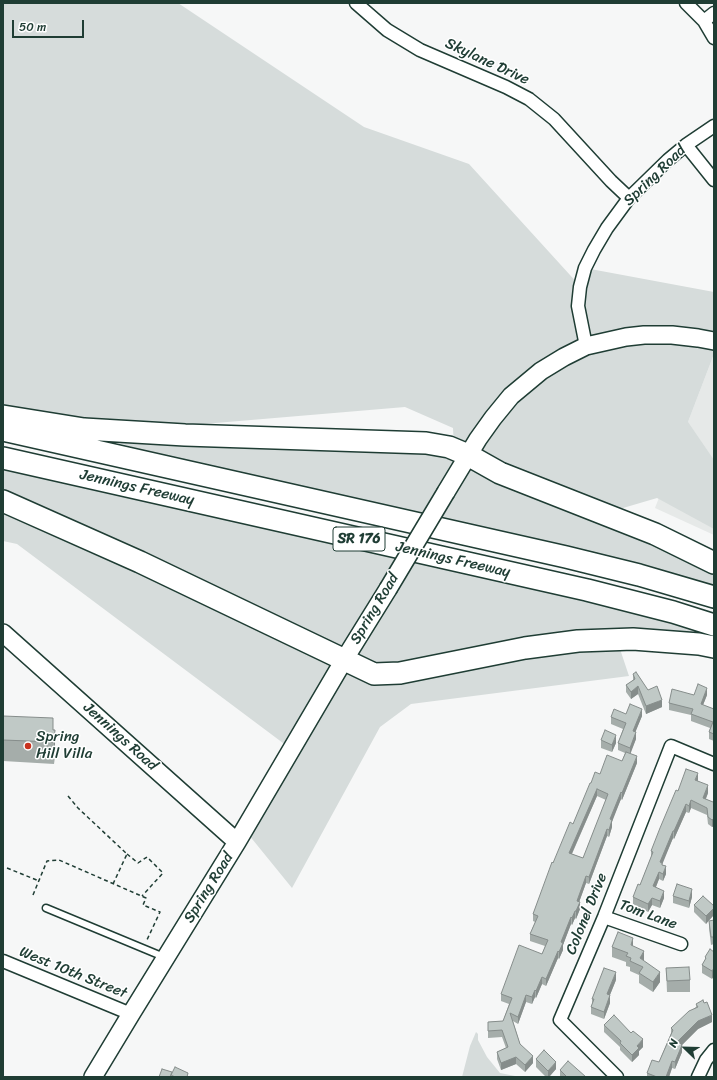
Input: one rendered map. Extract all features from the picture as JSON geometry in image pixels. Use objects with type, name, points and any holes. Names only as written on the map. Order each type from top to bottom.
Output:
[{"type":"highway","points":[[3,416],[84,429],[185,435],[426,443],[449,447],[500,473],[655,534],[714,563]]},
{"type":"highway","name":"Jennings Freeway","points":[[3,430],[566,557],[639,575],[714,597]]},
{"type":"highway","name":"Jennings Freeway","points":[[3,458],[587,590],[673,612],[714,625]]},
{"type":"highway","points":[[3,501],[140,562],[374,674],[400,673],[524,648],[578,641],[633,639],[699,644],[714,647]]},
{"type":"street","name":"Skylane Drive","points":[[356,3],[387,30],[420,50],[506,87],[529,99],[554,119],[611,181],[629,198]]},
{"type":"street","points":[[686,3],[704,21],[714,38]]},
{"type":"street","points":[[704,21],[714,13]]},
{"type":"street","name":"Spring Road","points":[[93,1077],[237,842],[344,660],[468,456],[493,418],[512,396],[541,371],[586,346],[578,306],[580,286],[585,268],[607,228],[629,198],[651,176],[686,145],[714,126]]},
{"type":"street","points":[[686,145],[714,180]]},
{"type":"street","points":[[586,346],[626,337],[644,335],[672,335],[714,341]]},
{"type":"street","name":"Jennings Road","points":[[3,633],[237,842]]},
{"type":"street","name":"Colonel Drive","points":[[616,1077],[560,1020],[604,916],[671,746],[714,764]]},
{"type":"street","name":"Tom Lane","points":[[604,916],[681,944]]},
{"type":"street","name":"West 10th Street","points":[[3,961],[131,1014]]},
{"type":"street","points":[[698,1077],[706,1060],[714,1050]]},
{"type":"lane","points":[[46,908],[165,958]]},
{"type":"path","points":[[68,796],[78,808],[138,863],[147,857],[163,873],[142,896]]},
{"type":"path","points":[[113,884],[127,854]]},
{"type":"path","points":[[32,895],[47,861],[59,860],[146,898],[143,905],[160,912],[146,943]]},
{"type":"path","points":[[7,868],[39,881]]},
{"type":"shaded area","points":[[3,3],[178,3],[364,127],[469,164],[580,286],[585,268],[714,292],[714,354],[688,422],[714,460],[714,529],[657,498],[606,513],[714,569],[714,592],[381,516],[107,440],[454,449],[453,428],[405,407],[180,426],[3,416]]},
{"type":"shaded area","points":[[714,354],[714,535],[655,508]]},
{"type":"shaded area","points":[[3,458],[714,625],[714,647],[617,640],[629,676],[411,704],[380,727],[292,888],[244,829],[291,749],[17,544],[3,541]]},
{"type":"shaded area","points":[[476,1032],[478,1034],[478,1040],[487,1057],[500,1073],[520,1077],[462,1077],[470,1046]]},
{"type":"building","points":[[636,672],[648,690],[657,686],[662,700],[646,706],[638,686],[631,692],[626,685],[635,679],[633,674]]},
{"type":"building","points":[[698,684],[707,688],[701,704],[714,709],[714,734],[709,732],[713,722],[691,714],[693,709],[669,703],[672,689],[694,695]]},
{"type":"building","points":[[630,704],[642,709],[633,731],[636,732],[630,748],[618,743],[626,723],[611,717],[614,709],[626,714]]},
{"type":"building","points":[[3,716],[53,718],[53,730],[55,730],[54,742],[3,740]]},
{"type":"building","points":[[605,730],[616,735],[612,745],[601,740]]},
{"type":"building","points":[[626,752],[637,756],[610,819],[612,820],[609,830],[607,829],[589,877],[586,876],[577,901],[580,902],[572,918],[571,917],[561,942],[563,943],[559,952],[558,951],[546,979],[542,977],[532,997],[526,995],[518,1017],[510,1013],[520,1044],[533,1056],[525,1065],[516,1057],[501,1063],[497,1052],[508,1047],[502,1030],[488,1031],[488,1022],[503,1021],[512,998],[501,994],[519,945],[542,954],[548,940],[530,934],[538,916],[533,914],[552,862],[553,863],[570,822],[573,824],[595,772],[600,774],[607,755],[622,761]],"holes":[[[597,789],[608,794],[583,858],[569,853]]]},
{"type":"building","points":[[686,769],[698,773],[695,780],[708,785],[703,798],[714,802],[714,818],[712,820],[708,817],[707,808],[691,800],[689,806],[686,804],[660,862],[662,865],[666,866],[663,874],[659,872],[653,886],[664,891],[660,901],[652,898],[648,904],[633,897],[638,884],[640,885],[653,852],[651,851],[660,828],[676,790],[678,791]]},
{"type":"building","points":[[677,884],[692,889],[689,901],[673,896]]},
{"type":"building","points":[[703,896],[714,906],[714,908],[706,916],[694,905]]},
{"type":"building","points":[[714,920],[714,937],[711,937],[709,921]]},
{"type":"building","points":[[618,932],[633,938],[631,945],[644,951],[640,958],[660,972],[653,982],[639,973],[643,967],[630,961],[631,958],[626,956],[628,953],[612,947]]},
{"type":"building","points":[[710,949],[714,952],[714,968],[712,971],[702,965]]},
{"type":"building","points":[[689,967],[690,980],[667,981],[666,968]]},
{"type":"building","points":[[604,968],[616,972],[607,994],[610,995],[604,1012],[591,1007],[594,999],[592,999]]},
{"type":"building","points":[[703,1000],[704,1003],[707,1002],[712,1015],[698,1021],[676,1043],[682,1045],[675,1062],[672,1061],[666,1077],[657,1077],[647,1073],[652,1060],[659,1062],[673,1030],[671,1028],[689,1011],[698,1007],[696,1004]]},
{"type":"building","points":[[614,1015],[631,1033],[633,1031],[643,1039],[637,1046],[639,1048],[632,1055],[620,1043],[621,1041],[604,1025]]},
{"type":"building","points":[[544,1050],[556,1062],[548,1071],[536,1059]]},
{"type":"building","points":[[568,1061],[586,1077],[567,1077],[560,1070]]},
{"type":"building","points":[[175,1067],[188,1073],[187,1077],[175,1077],[171,1075]]},
{"type":"building","points":[[162,1069],[172,1072],[170,1077],[159,1077]]},
{"type":"place","name":"Spring Hill Villa","points":[[28,746]]}]
